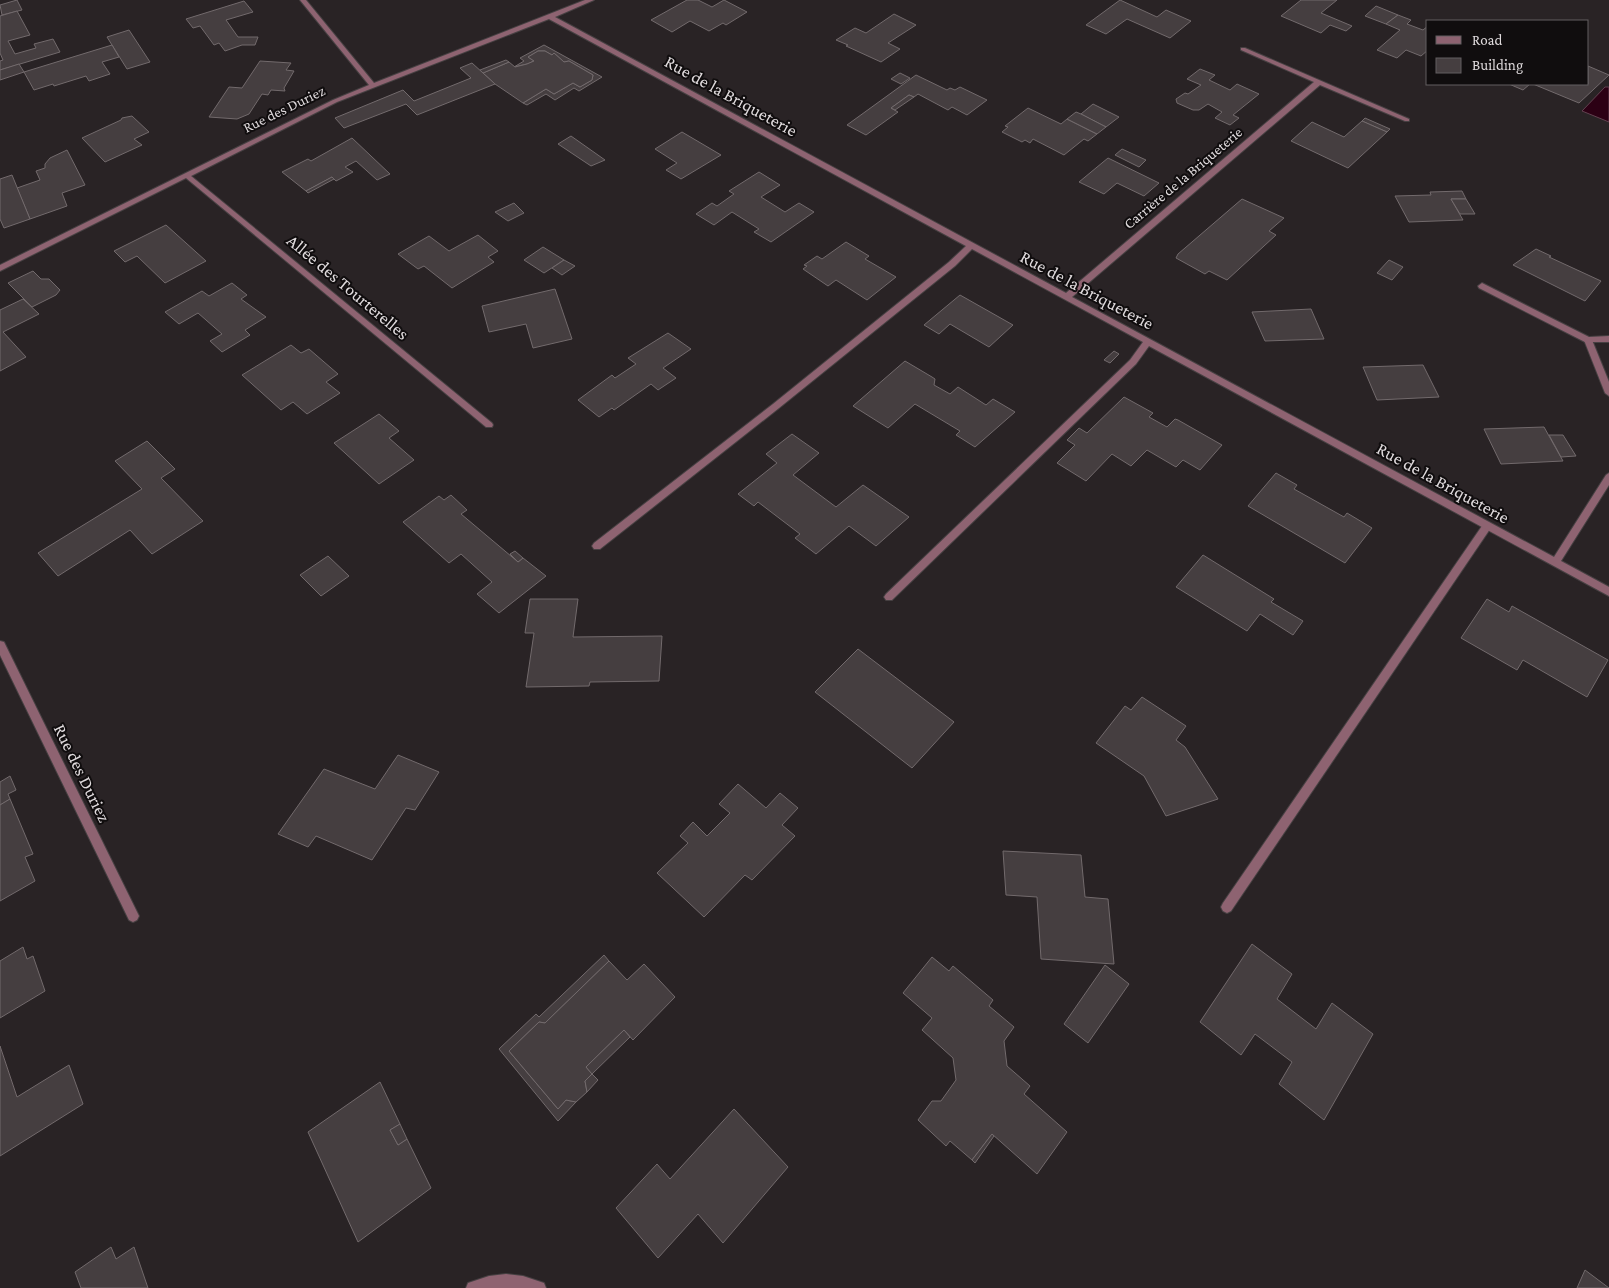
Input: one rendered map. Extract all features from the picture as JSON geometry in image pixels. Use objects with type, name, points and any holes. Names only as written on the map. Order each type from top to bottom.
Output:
[{"type":"street","points":[[303,0],[372,85]]},
{"type":"street","name":"Rue des Duriez","points":[[0,268],[313,111],[372,85],[591,0]]},
{"type":"street","name":"Rue de la Briqueterie","points":[[549,16],[1609,592]]},
{"type":"street","points":[[1243,49],[1407,120]]},
{"type":"street","name":"Carrière de la Briqueterie","points":[[1067,297],[1319,82]]},
{"type":"street","name":"Allée des Tourterelles","points":[[186,175],[489,425]]},
{"type":"street","points":[[597,546],[776,406],[952,264],[971,245]]},
{"type":"street","points":[[1482,286],[1588,340],[1609,339]]},
{"type":"street","points":[[1588,340],[1609,393]]},
{"type":"street","points":[[889,596],[1133,362],[1148,342]]},
{"type":"street","points":[[1555,563],[1609,477]]},
{"type":"street","points":[[1227,907],[1487,526]]},
{"type":"street","name":"Rue des Duriez","points":[[0,645],[133,916]]},
{"type":"street","points":[[473,1288],[483,1283],[509,1281],[530,1283],[539,1288]]},
{"type":"shaded area","points":[[1605,87],[1609,87],[1609,122],[1582,111]]},
{"type":"building","points":[[17,0],[22,10],[2,15],[0,5]]},
{"type":"building","points":[[687,0],[698,0],[712,7],[724,0],[747,12],[726,25],[723,23],[709,31],[690,21],[672,32],[651,20]]},
{"type":"building","points":[[1120,0],[1157,17],[1166,10],[1191,21],[1170,38],[1127,19],[1106,34],[1086,25]]},
{"type":"building","points":[[1301,0],[1337,0],[1321,13],[1352,26],[1346,31],[1330,25],[1321,33],[1281,16]]},
{"type":"building","points":[[244,1],[253,12],[226,20],[238,37],[258,37],[255,45],[242,45],[225,51],[219,43],[214,45],[200,26],[193,28],[186,19]]},
{"type":"building","points":[[1376,6],[1398,15],[1386,24],[1365,16]]},
{"type":"building","points":[[17,11],[30,35],[8,41],[15,54],[36,48],[34,44],[53,39],[60,52],[0,70],[0,61],[3,60],[0,53],[0,16]]},
{"type":"building","points":[[894,14],[916,25],[888,43],[900,49],[881,62],[836,40],[855,28],[866,33]]},
{"type":"building","points":[[1398,15],[1411,20],[1407,24],[1423,30],[1426,28],[1426,52],[1421,56],[1406,50],[1397,58],[1377,50],[1400,30],[1386,24]]},
{"type":"building","points":[[129,30],[150,62],[127,69],[107,37]]},
{"type":"building","points":[[112,45],[119,57],[102,62],[110,74],[89,81],[86,76],[34,90],[24,72]]},
{"type":"building","points":[[544,45],[602,77],[579,91],[574,88],[555,100],[546,94],[527,105],[523,103],[546,89],[554,94],[573,83],[580,87],[592,80],[593,75],[569,61],[564,62],[554,53],[552,55],[545,51],[538,51],[528,57],[534,61],[514,67],[524,61],[520,58]]},
{"type":"building","points":[[538,51],[545,51],[552,55],[554,53],[564,62],[569,61],[593,75],[592,80],[580,87],[573,83],[554,94],[546,89],[523,103],[495,84],[483,73],[509,62],[515,67],[527,64],[534,61],[528,57]]},
{"type":"building","points":[[506,60],[509,62],[483,73],[480,70]]},
{"type":"building","points":[[260,61],[291,63],[286,70],[294,71],[284,88],[285,91],[271,90],[268,95],[262,94],[249,114],[237,119],[209,117],[229,87],[242,88]]},
{"type":"building","points":[[472,63],[495,84],[417,115],[406,104],[344,128],[335,118],[403,90],[414,101],[471,78],[460,68]]},
{"type":"building","points":[[19,64],[24,72],[0,80],[0,70]]},
{"type":"building","points":[[1589,66],[1609,75],[1579,103],[1535,85],[1589,85]]},
{"type":"building","points":[[1200,69],[1215,75],[1209,80],[1230,90],[1237,84],[1259,94],[1233,115],[1239,118],[1230,125],[1215,118],[1222,112],[1208,104],[1199,110],[1193,110],[1177,103],[1176,99],[1185,93],[1188,94],[1201,85],[1187,79]]},
{"type":"building","points":[[900,73],[910,78],[901,84],[891,79]]},
{"type":"building","points":[[916,75],[947,90],[950,88],[955,90],[960,87],[987,100],[967,115],[952,107],[948,110],[918,94],[914,97],[909,95],[891,108],[898,112],[866,135],[847,125]]},
{"type":"building","points":[[1511,85],[1529,85],[1523,90]]},
{"type":"building","points":[[909,95],[914,97],[895,110],[891,108]]},
{"type":"building","points":[[1093,104],[1119,117],[1106,127],[1081,114]]},
{"type":"building","points":[[1028,108],[1061,124],[1067,119],[1097,134],[1088,141],[1084,139],[1064,155],[1033,139],[1030,143],[1025,140],[1022,142],[1002,132],[1008,127],[1005,126]]},
{"type":"building","points":[[1076,112],[1106,127],[1097,134],[1067,119]]},
{"type":"building","points":[[132,116],[149,132],[134,139],[142,145],[105,162],[82,138],[122,118]]},
{"type":"building","points":[[1365,118],[1390,129],[1387,132],[1362,121]]},
{"type":"building","points":[[1362,121],[1387,132],[1348,168],[1291,141],[1312,122],[1344,137]]},
{"type":"building","points":[[682,132],[721,155],[681,179],[666,170],[677,163],[655,149]]},
{"type":"building","points":[[571,136],[605,160],[591,166],[558,144]]},
{"type":"building","points":[[352,138],[390,174],[377,180],[356,161],[345,167],[353,172],[336,181],[332,177],[306,191],[282,172],[308,159],[311,161]]},
{"type":"building","points":[[1122,149],[1146,160],[1139,167],[1115,155]]},
{"type":"building","points":[[67,150],[85,185],[62,193],[67,206],[30,219],[17,188],[40,180],[36,171],[45,168],[45,164],[50,158]]},
{"type":"building","points":[[1108,158],[1159,183],[1144,196],[1117,183],[1104,194],[1079,182]]},
{"type":"building","points":[[759,172],[780,185],[761,197],[785,212],[799,203],[814,212],[771,242],[754,232],[759,229],[732,212],[714,225],[696,214],[712,203],[717,206],[734,194],[729,191]]},
{"type":"building","points":[[12,175],[30,219],[4,228],[0,219],[0,179]]},
{"type":"building","points":[[332,177],[334,179],[308,193],[306,191]]},
{"type":"building","points":[[1462,191],[1466,199],[1451,199],[1463,220],[1409,222],[1395,196],[1431,195],[1430,192]]},
{"type":"building","points":[[1242,199],[1284,218],[1269,231],[1276,235],[1227,280],[1209,271],[1205,274],[1176,258],[1178,254]]},
{"type":"building","points":[[1451,199],[1466,199],[1475,214],[1460,214]]},
{"type":"building","points":[[514,203],[524,213],[508,221],[495,212]]},
{"type":"building","points":[[166,225],[206,261],[165,283],[137,256],[125,262],[114,251]]},
{"type":"building","points":[[478,235],[498,251],[488,257],[494,262],[452,288],[424,266],[418,269],[398,254],[429,236],[449,251]]},
{"type":"building","points":[[846,242],[869,256],[865,259],[896,277],[867,300],[836,280],[828,286],[803,269],[807,266],[804,265],[817,256],[822,259]]},
{"type":"building","points":[[543,247],[564,260],[544,273],[524,260]]},
{"type":"building","points":[[1536,249],[1601,281],[1585,301],[1513,265]]},
{"type":"building","points":[[564,260],[575,266],[562,275],[552,268]]},
{"type":"building","points":[[1389,260],[1403,267],[1392,280],[1377,273]]},
{"type":"building","points":[[33,271],[41,279],[49,279],[60,290],[56,295],[32,307],[8,283]]},
{"type":"building","points":[[232,283],[247,295],[241,299],[266,317],[245,330],[250,335],[222,352],[210,341],[222,334],[198,313],[179,324],[165,312],[202,291],[209,296]]},
{"type":"building","points":[[555,289],[572,339],[533,348],[526,324],[489,332],[482,306]]},
{"type":"building","points":[[960,295],[1013,325],[989,347],[950,324],[939,334],[924,325]]},
{"type":"building","points":[[23,299],[39,314],[3,332],[26,357],[0,371],[0,310]]},
{"type":"building","points":[[1311,309],[1324,339],[1265,341],[1252,312]]},
{"type":"building","points":[[668,333],[691,349],[663,368],[676,378],[658,390],[651,384],[614,410],[612,408],[599,417],[578,400],[612,375],[615,378],[636,364],[628,358]]},
{"type":"building","points":[[291,345],[301,353],[309,349],[338,374],[326,382],[340,393],[307,414],[293,402],[281,410],[242,375]]},
{"type":"building","points":[[1114,351],[1119,354],[1110,363],[1104,360]]},
{"type":"building","points":[[905,361],[935,379],[934,385],[950,394],[958,387],[986,405],[993,399],[1015,412],[975,447],[956,435],[960,431],[915,404],[888,428],[853,406]]},
{"type":"building","points":[[1423,365],[1439,397],[1377,400],[1363,367]]},
{"type":"building","points":[[1124,397],[1153,413],[1149,417],[1167,427],[1175,419],[1222,445],[1200,470],[1183,460],[1176,467],[1147,450],[1131,466],[1112,454],[1086,481],[1057,463],[1075,445],[1067,440],[1079,428],[1087,433]]},
{"type":"building","points":[[379,414],[399,431],[389,438],[414,460],[379,484],[334,443]]},
{"type":"building","points":[[1544,427],[1563,461],[1501,464],[1484,429]]},
{"type":"building","points":[[792,434],[819,453],[793,475],[836,507],[863,485],[909,517],[876,546],[849,526],[816,554],[795,538],[800,534],[758,502],[754,506],[738,494],[777,463],[766,454]]},
{"type":"building","points":[[1549,435],[1563,435],[1576,456],[1561,457]]},
{"type":"building","points":[[147,441],[175,469],[161,478],[203,521],[152,554],[130,530],[58,576],[38,553],[142,489],[115,461]]},
{"type":"building","points":[[1276,473],[1297,485],[1294,489],[1344,517],[1347,513],[1372,528],[1345,563],[1248,506]]},
{"type":"building","points":[[451,495],[467,510],[461,514],[518,562],[523,558],[546,576],[499,613],[477,594],[492,582],[461,554],[449,563],[403,522],[439,496],[444,500]]},
{"type":"building","points":[[515,551],[523,558],[518,562],[510,554]]},
{"type":"building","points":[[1203,555],[1274,599],[1271,602],[1303,621],[1293,635],[1260,614],[1247,631],[1176,587]]},
{"type":"building","points":[[328,556],[349,576],[321,596],[300,575]]},
{"type":"building","points":[[530,599],[578,599],[573,637],[662,636],[659,681],[590,682],[589,686],[526,687],[534,633],[525,633]]},
{"type":"building","points":[[1487,599],[1509,612],[1512,606],[1608,660],[1587,697],[1523,660],[1517,670],[1461,638]]},
{"type":"building","points":[[858,649],[954,722],[912,768],[815,692]]},
{"type":"building","points":[[1142,697],[1186,726],[1176,740],[1185,747],[1218,799],[1166,816],[1144,776],[1096,743],[1125,706],[1131,710]]},
{"type":"building","points":[[398,755],[439,772],[415,810],[406,808],[372,860],[316,836],[308,847],[278,834],[324,769],[375,789]]},
{"type":"building","points":[[10,776],[16,790],[8,794],[10,799],[0,805],[0,782]]},
{"type":"building","points":[[738,784],[766,808],[780,793],[798,808],[782,825],[795,836],[752,880],[745,875],[704,917],[657,873],[688,843],[680,836],[693,822],[707,836],[730,813],[719,804]]},
{"type":"building","points":[[10,799],[33,854],[25,857],[35,881],[0,901],[0,805]]},
{"type":"building","points":[[1003,851],[1081,855],[1085,897],[1108,899],[1114,964],[1041,959],[1037,897],[1006,895]]},
{"type":"building","points":[[1252,944],[1292,974],[1277,999],[1316,1029],[1332,1003],[1373,1034],[1324,1120],[1279,1084],[1292,1062],[1255,1034],[1241,1055],[1200,1022]]},
{"type":"building","points":[[23,947],[27,959],[33,956],[45,991],[0,1018],[0,961]]},
{"type":"building","points":[[604,955],[609,961],[545,1023],[539,1022],[509,1051],[558,1109],[566,1100],[576,1102],[558,1121],[499,1049],[536,1014],[539,1017]]},
{"type":"building","points":[[932,957],[949,971],[953,966],[993,1000],[989,1006],[1014,1027],[1004,1041],[1007,1066],[1030,1086],[1024,1094],[1067,1132],[1037,1174],[992,1134],[972,1160],[950,1141],[946,1146],[918,1120],[932,1101],[941,1101],[956,1080],[953,1058],[922,1030],[932,1018],[903,993]]},
{"type":"building","points":[[609,961],[627,980],[644,964],[675,997],[633,1040],[624,1030],[586,1067],[592,1074],[585,1081],[587,1092],[576,1102],[566,1100],[558,1109],[509,1051],[539,1022],[545,1023]]},
{"type":"building","points":[[1105,965],[1129,984],[1088,1043],[1064,1024]]},
{"type":"building","points":[[624,1030],[630,1037],[592,1074],[586,1067]]},
{"type":"building","points":[[0,1046],[17,1097],[69,1065],[83,1104],[0,1156]]},
{"type":"building","points":[[592,1074],[598,1080],[587,1092],[585,1081]]},
{"type":"building","points":[[380,1082],[400,1124],[390,1130],[398,1145],[407,1139],[431,1188],[358,1242],[308,1132]]},
{"type":"building","points":[[734,1109],[788,1167],[723,1243],[698,1214],[658,1258],[616,1208],[657,1164],[670,1179]]},
{"type":"building","points":[[400,1124],[407,1139],[398,1145],[390,1130]]},
{"type":"building","points":[[992,1134],[994,1136],[975,1163],[972,1160]]},
{"type":"building","points":[[111,1247],[116,1259],[134,1247],[148,1288],[81,1288],[75,1272]]},
{"type":"building","points":[[1585,1270],[1609,1288],[1577,1288]]}]
